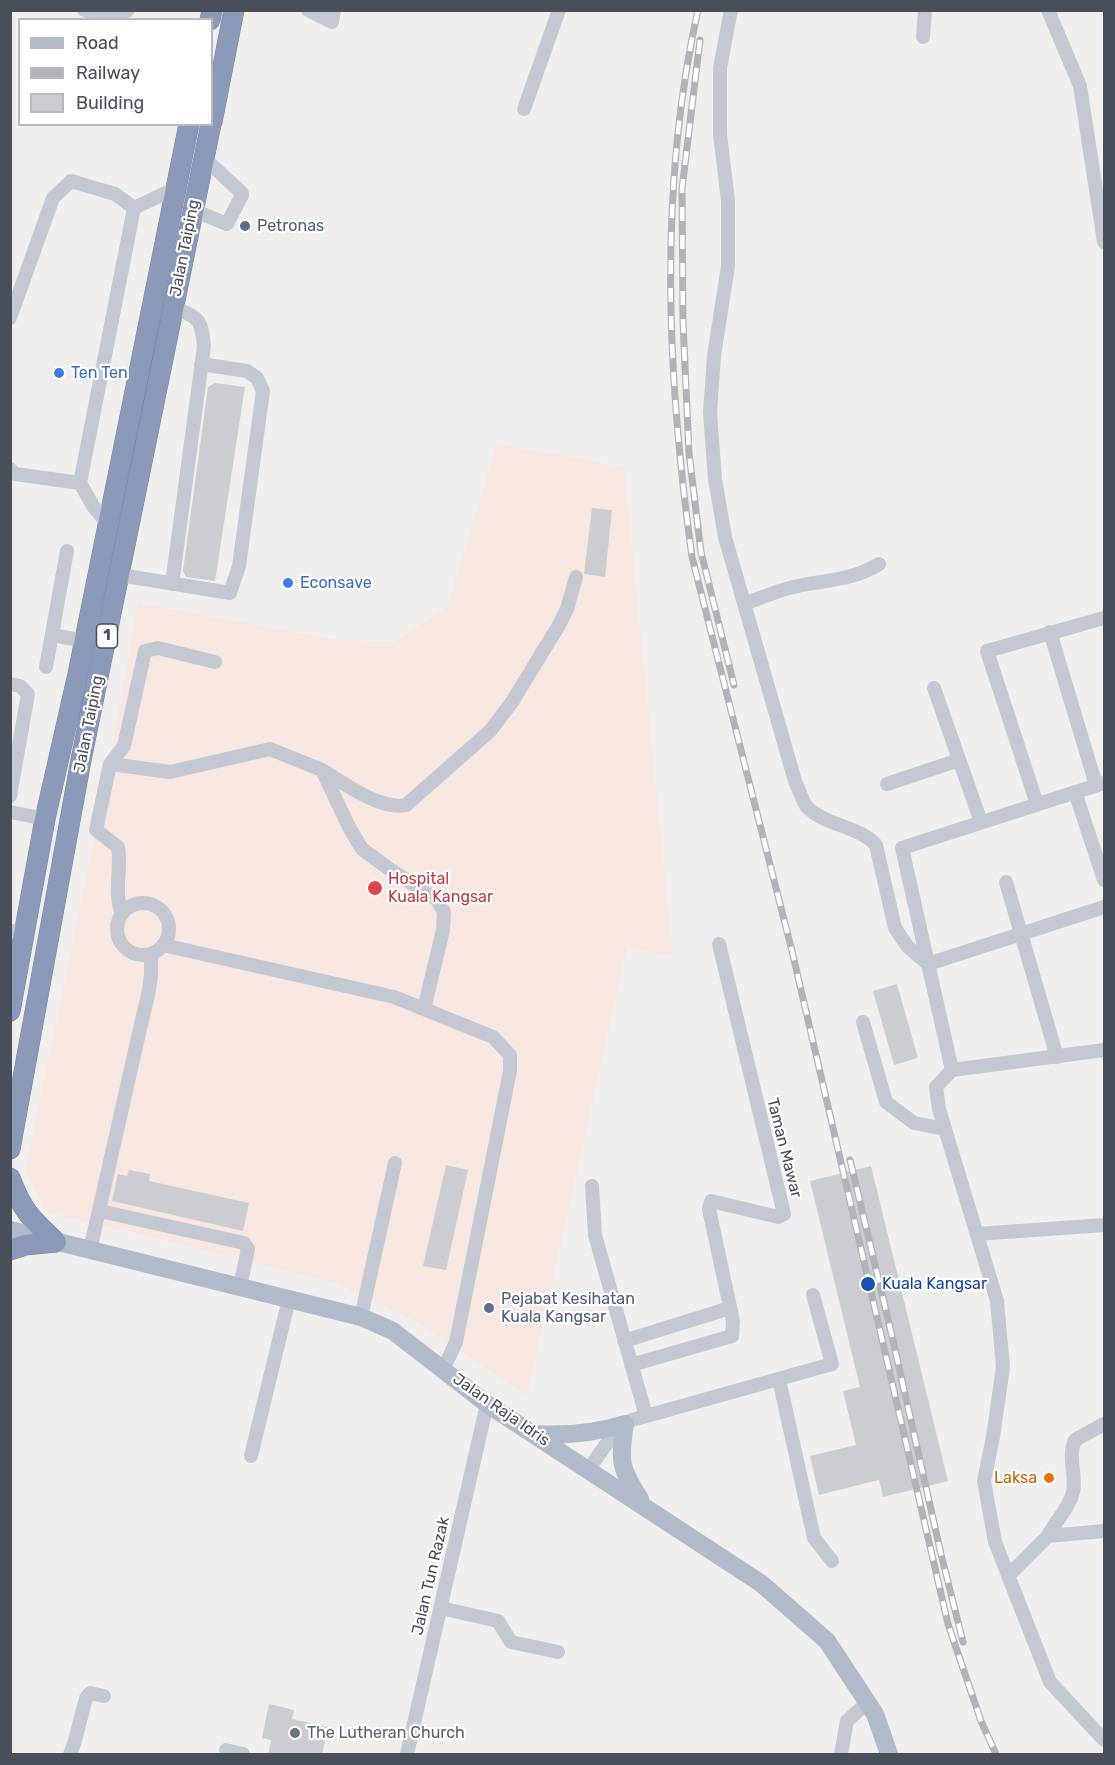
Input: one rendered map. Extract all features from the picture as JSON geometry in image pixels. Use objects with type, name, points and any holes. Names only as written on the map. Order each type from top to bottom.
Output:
[{"type":"highway","name":"Jalan Taiping","points":[[213,113],[234,10]]},
{"type":"highway","name":"Jalan Taiping","points":[[10,1011],[17,931],[85,640],[189,126]]},
{"type":"highway","name":"Jalan Taiping","points":[[10,1149],[81,760],[210,126]]},
{"type":"highway","points":[[45,819],[59,808],[81,760]]},
{"type":"highway","points":[[10,1178],[19,1201],[31,1219],[56,1242]]},
{"type":"highway","points":[[10,1250],[25,1245],[56,1242]]},
{"type":"main road","name":"Jalan Raja Idris","points":[[10,1230],[361,1317],[393,1331],[487,1404],[762,1584],[795,1611],[827,1641],[875,1714],[889,1755]]},
{"type":"main road","points":[[534,1434],[562,1436],[582,1434],[625,1424],[621,1451],[625,1475],[646,1507]]},
{"type":"street","points":[[84,10],[113,16],[123,14],[128,10]]},
{"type":"street","points":[[308,10],[332,22],[334,10]]},
{"type":"street","points":[[524,109],[559,10]]},
{"type":"street","points":[[730,10],[720,69],[720,134],[728,201],[728,266],[714,356],[710,413],[715,479],[725,537],[795,781],[806,806],[821,817],[870,839],[876,845],[895,928],[908,947],[928,964]]},
{"type":"street","points":[[923,38],[925,10]]},
{"type":"street","points":[[1048,10],[1080,86],[1104,242]]},
{"type":"street","points":[[193,210],[227,224],[242,195],[204,158]]},
{"type":"street","points":[[10,318],[53,198],[71,181],[115,194],[134,208]]},
{"type":"street","points":[[134,208],[176,188]]},
{"type":"street","points":[[108,524],[93,506],[80,483],[134,208]]},
{"type":"street","points":[[172,584],[204,346],[202,326],[194,316],[174,307]]},
{"type":"street","points":[[120,575],[230,593],[239,567],[264,392],[257,378],[247,371],[201,364]]},
{"type":"street","points":[[10,469],[15,474],[80,483]]},
{"type":"street","points":[[46,667],[67,552]]},
{"type":"street","points":[[744,604],[792,587],[848,579],[879,564]]},
{"type":"street","points":[[110,764],[170,772],[270,749],[322,771],[378,802],[397,807],[406,805],[490,731],[512,702],[563,617],[576,578]]},
{"type":"street","points":[[1037,804],[987,651],[1104,618]]},
{"type":"street","points":[[876,845],[902,848],[1100,784],[1050,632]]},
{"type":"street","points":[[52,635],[85,640]]},
{"type":"street","points":[[122,914],[117,888],[120,859],[118,847],[96,830],[110,764],[124,746],[145,651],[158,648],[215,662]]},
{"type":"street","points":[[10,684],[21,686],[28,694],[10,796]]},
{"type":"street","points":[[934,688],[981,822]]},
{"type":"street","points":[[887,784],[959,760]]},
{"type":"street","points":[[322,771],[362,849],[437,900],[444,912],[443,930],[424,1009]]},
{"type":"street","points":[[1075,792],[1104,880]]},
{"type":"street","points":[[10,813],[45,819]]},
{"type":"street","points":[[902,848],[952,1070]]},
{"type":"street","points":[[1006,882],[1057,1057]]},
{"type":"street","points":[[143,903],[158,908],[164,914],[168,927],[163,945],[150,954],[134,953],[122,944],[117,928],[122,914],[128,908],[143,903]]},
{"type":"street","points":[[928,964],[1104,907]]},
{"type":"street","name":"Taman Mawar","points":[[631,1365],[732,1336],[733,1321],[709,1209],[711,1201],[778,1217],[784,1214],[719,944]]},
{"type":"street","points":[[163,945],[388,995],[493,1037],[510,1055],[510,1071],[456,1342],[443,1370]]},
{"type":"street","points":[[90,1250],[150,985],[152,965],[150,954]]},
{"type":"street","points":[[862,1022],[886,1102],[914,1123],[945,1130]]},
{"type":"street","points":[[1104,1050],[952,1070],[936,1088],[945,1130],[997,1301],[1003,1367],[984,1481],[995,1542],[1050,1682],[1104,1740]]},
{"type":"street","points":[[361,1317],[395,1163]]},
{"type":"street","points":[[592,1186],[595,1235],[646,1416]]},
{"type":"street","points":[[100,1212],[244,1243],[248,1249],[240,1287]]},
{"type":"street","points":[[977,1234],[1104,1225]]},
{"type":"street","points":[[589,1469],[616,1430],[632,1420],[832,1365],[813,1295]]},
{"type":"street","points":[[251,1456],[289,1299]]},
{"type":"street","points":[[624,1341],[730,1308]]},
{"type":"street","points":[[779,1379],[814,1538],[832,1561]]},
{"type":"street","name":"Jalan Tun Razak","points":[[407,1755],[487,1404]]},
{"type":"street","points":[[1008,1576],[1048,1536],[1055,1522],[1070,1504],[1074,1488],[1071,1452],[1073,1445],[1080,1437],[1104,1424]]},
{"type":"street","points":[[1048,1536],[1104,1531]]},
{"type":"street","points":[[441,1608],[498,1621],[511,1642],[558,1652]]},
{"type":"street","points":[[70,1755],[86,1698],[90,1694],[104,1696]]},
{"type":"street","points":[[841,1755],[847,1721],[867,1702]]},
{"type":"street","points":[[226,1750],[243,1755]]},
{"type":"shaded area","name":"Hospital Kuala Kangsar","points":[[497,444],[624,467],[673,956],[627,947],[527,1395],[415,1321],[336,1283],[47,1212],[25,1172],[100,812],[138,603],[329,639],[394,642],[447,607]]},
{"type":"building","points":[[215,383],[245,387],[215,581],[186,577],[183,571],[208,387]]},
{"type":"building","points":[[592,508],[612,510],[605,577],[584,574]]},
{"type":"building","points":[[897,984],[918,1058],[894,1065],[873,991]]},
{"type":"building","points":[[446,1165],[468,1170],[446,1270],[423,1266]]},
{"type":"building","name":"Kuala Kangsar","points":[[871,1166],[948,1481],[883,1497],[879,1480],[819,1495],[810,1456],[856,1445],[843,1391],[860,1387],[810,1181]]},
{"type":"building","points":[[129,1170],[150,1174],[149,1181],[249,1203],[243,1231],[112,1201],[118,1174],[127,1176]]},
{"type":"building","name":"The Lutheran Church","points":[[269,1704],[294,1710],[292,1719],[328,1727],[322,1755],[268,1755],[271,1740],[262,1738]]},
{"type":"railway","points":[[698,10],[685,77],[677,146],[672,214],[671,283],[672,352],[677,420],[692,557],[792,951],[948,1624],[981,1721],[996,1754]]},
{"type":"railway","points":[[700,40],[682,189],[683,322],[689,453],[701,552],[734,685]]},
{"type":"railway","points":[[850,1160],[963,1642]]},
{"type":"place","name":"Petronas","points":[[245,226]]},
{"type":"place","name":"Ten Ten","points":[[59,373]]},
{"type":"place","name":"Econsave","points":[[288,583]]},
{"type":"place","name":"Hospital Kuala Kangsar","points":[[375,888]]},
{"type":"place","name":"Kuala Kangsar","points":[[868,1284]]},
{"type":"place","name":"Pejabat Kesihatan Kuala Kangsar","points":[[489,1308]]},
{"type":"place","name":"Laksa","points":[[1049,1478]]},
{"type":"place","name":"The Lutheran Church","points":[[295,1733]]}]
